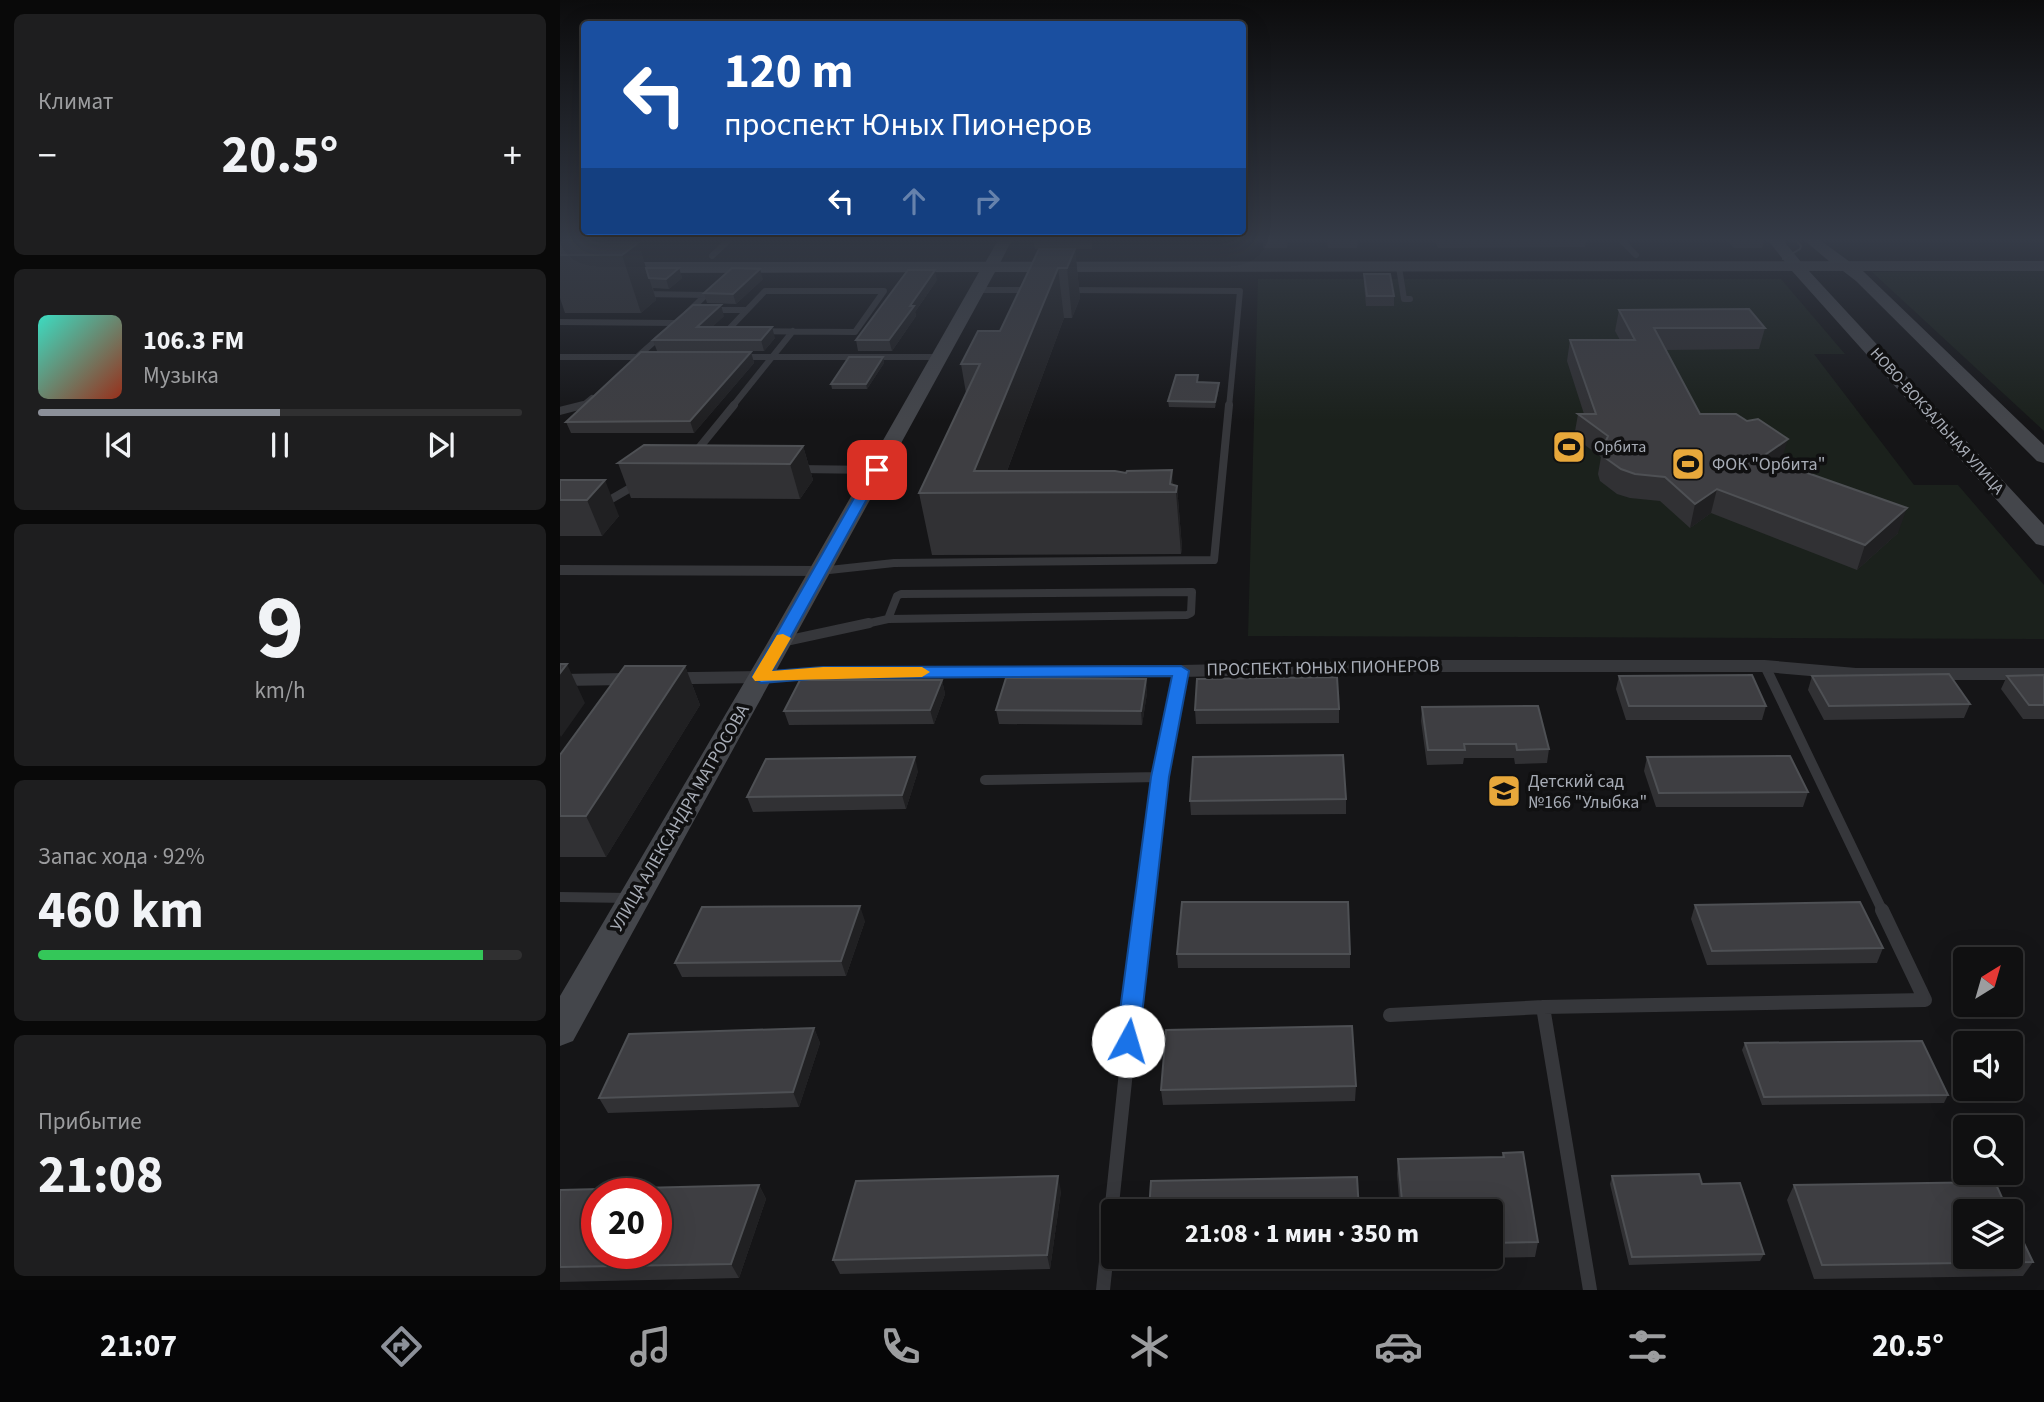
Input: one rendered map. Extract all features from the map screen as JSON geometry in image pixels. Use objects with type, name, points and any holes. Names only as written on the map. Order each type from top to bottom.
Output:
[{"type":"street","name":"УЛИЦА АЛЕКСАНДРА МАТРОСОВА","points":[[560,1030],[971,300]]},
{"type":"street","name":"НОВО-ВОКЗАЛЬНАЯ УЛИЦА","points":[[1828,300],[2044,539]]},
{"type":"street","points":[[1885,300],[2044,457]]},
{"type":"street","points":[[560,570],[820,571]]},
{"type":"street","name":"ПРОСПЕКТ ЮНЫХ ПИОНЕРОВ","points":[[560,680],[616,685],[823,673],[1181,671],[1399,666],[1765,666],[1856,674],[2044,674]]},
{"type":"lane","points":[[628,366],[700,300]]},
{"type":"lane","points":[[756,300],[727,331],[855,331],[877,300]]},
{"type":"lane","points":[[820,571],[894,564],[1214,560],[1239,300]]},
{"type":"lane","points":[[689,310],[747,310]]},
{"type":"lane","points":[[560,322],[676,323]]},
{"type":"lane","points":[[691,458],[793,331]]},
{"type":"lane","points":[[560,357],[651,357]]},
{"type":"lane","points":[[732,357],[940,357]]},
{"type":"lane","points":[[560,411],[580,407],[598,392]]},
{"type":"lane","points":[[794,469],[877,470]]},
{"type":"lane","points":[[593,505],[603,505],[643,480]]},
{"type":"lane","points":[[781,642],[888,619],[1187,615],[1191,613],[1192,592],[901,594],[897,596],[888,619]]},
{"type":"lane","points":[[1390,1015],[1543,1007],[1925,1000],[1765,666]]},
{"type":"lane","points":[[1103,1290],[1130,1014],[1160,777],[1181,671]]},
{"type":"lane","points":[[985,779],[1160,777]]},
{"type":"lane","points":[[560,897],[634,898]]},
{"type":"lane","points":[[1543,1007],[1590,1290]]},
{"type":"shaded area","name":"Орбита","points":[[1257,300],[1799,300],[1845,354],[1814,354],[1914,485],[1958,485],[2044,585],[2044,639],[1248,636]]},
{"type":"shaded area","points":[[1903,300],[2044,300],[2044,431]]},
{"type":"building","points":[[886,300],[914,300],[910,306],[914,306],[889,340],[856,340]]},
{"type":"building","points":[[1015,300],[1045,300],[974,471],[1126,473],[1172,470],[1170,484],[1177,486],[1176,492],[919,493],[980,364],[961,364],[978,331],[1000,331]]},
{"type":"building","points":[[693,305],[721,305],[697,327],[772,327],[761,340],[653,340]]},
{"type":"building","points":[[1749,309],[1765,328],[1654,328],[1700,414],[1736,414],[1747,421],[1758,419],[1788,439],[1762,457],[1907,508],[1865,545],[1717,489],[1695,504],[1665,477],[1635,474],[1621,469],[1604,457],[1602,450],[1608,436],[1578,414],[1596,414],[1570,340],[1635,340],[1619,310]]},
{"type":"building","points":[[641,352],[751,352],[690,421],[566,422]]},
{"type":"building","points":[[849,357],[883,357],[866,384],[831,384]]},
{"type":"building","points":[[1176,375],[1198,375],[1197,382],[1219,383],[1215,402],[1168,401]]},
{"type":"building","points":[[644,445],[803,446],[790,464],[618,463]]},
{"type":"building","points":[[560,480],[605,480],[587,500],[560,500]]},
{"type":"building","points":[[560,664],[567,664],[560,673]]},
{"type":"building","points":[[625,666],[685,666],[586,816],[560,816],[560,755]]},
{"type":"building","points":[[1949,674],[1970,704],[1829,706],[1812,676]]},
{"type":"building","points":[[1752,675],[1766,706],[1629,706],[1619,676]]},
{"type":"building","points":[[2044,675],[2044,705],[2029,705],[2007,676]]},
{"type":"building","points":[[1337,677],[1339,709],[1195,710],[1197,679]]},
{"type":"building","points":[[1006,678],[1146,679],[1141,711],[996,710]]},
{"type":"building","points":[[800,680],[942,680],[930,710],[784,711]]},
{"type":"building","points":[[1538,706],[1549,749],[1517,750],[1516,744],[1464,744],[1465,750],[1428,750],[1422,707]]},
{"type":"building","points":[[1343,755],[1346,799],[1190,801],[1193,757]]},
{"type":"building","points":[[1790,756],[1808,792],[1659,793],[1647,757]]},
{"type":"building","points":[[915,757],[902,795],[747,797],[766,759]]},
{"type":"building","points":[[1182,902],[1348,902],[1350,954],[1177,954]]},
{"type":"building","points":[[1860,902],[1883,948],[1712,951],[1695,905]]},
{"type":"building","points":[[860,906],[841,961],[675,963],[702,907]]},
{"type":"building","points":[[1352,1026],[1356,1086],[1161,1090],[1166,1030]]},
{"type":"building","points":[[814,1028],[793,1092],[599,1098],[629,1034]]},
{"type":"building","points":[[1922,1041],[1948,1095],[1764,1097],[1745,1043]]},
{"type":"building","points":[[1523,1152],[1538,1242],[1503,1243],[1503,1199],[1402,1199],[1398,1159],[1504,1157],[1503,1153]]},
{"type":"building","points":[[1699,1174],[1702,1184],[1740,1183],[1764,1254],[1632,1257],[1612,1176]]},
{"type":"building","points":[[1058,1176],[1047,1255],[833,1260],[856,1181]]},
{"type":"building","points":[[1357,1177],[1358,1199],[1150,1199],[1151,1181]]},
{"type":"building","points":[[1953,1183],[1953,1185],[1996,1185],[2003,1199],[1953,1199],[1953,1263],[1822,1265],[1794,1185]]},
{"type":"building","points":[[759,1185],[731,1264],[672,1265],[672,1187]]},
{"type":"building","points":[[581,1189],[581,1267],[560,1267],[560,1190]]},
{"type":"building","points":[[2023,1241],[2033,1262],[2023,1262]]},
{"type":"slow traffic","points":[[783,638],[761,677],[922,672]]},
{"type":"place","name":"Орбита","points":[[1569,447]]},
{"type":"place","name":"ФОК \"Орбита\"","points":[[1688,464]]},
{"type":"place","name":"Детский сад №166 \"Улыбка\"","points":[[1504,791]]},
{"type":"route","points":[[877,470],[761,677],[823,673],[1181,671],[1160,777],[1128,1041]]}]
